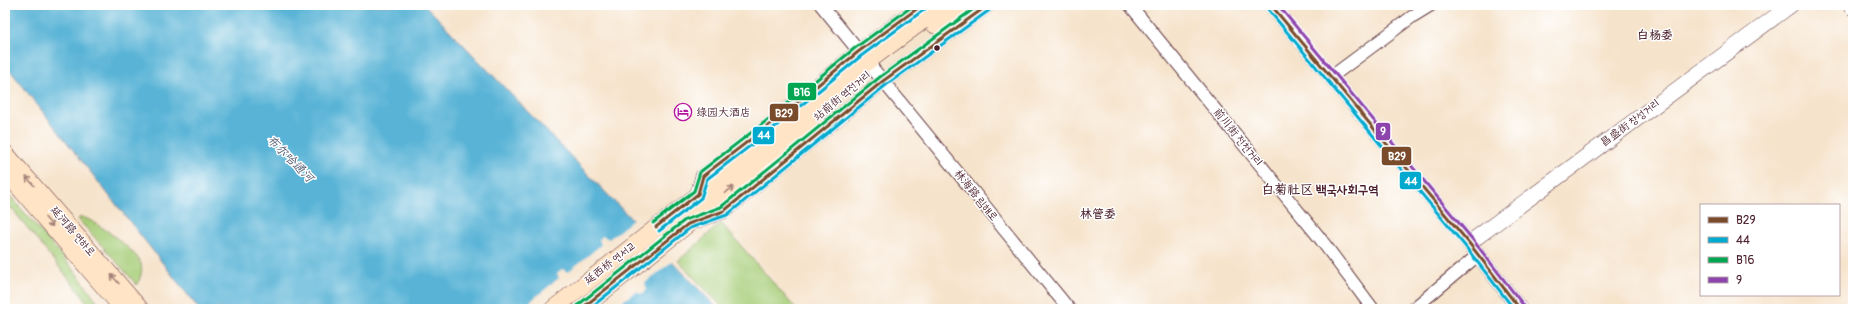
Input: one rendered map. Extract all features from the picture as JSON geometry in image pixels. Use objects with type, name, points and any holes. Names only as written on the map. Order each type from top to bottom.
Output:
[{"type":"main road","name":"站前街 역전거리","points":[[684,227],[870,66],[944,5]]},
{"type":"main road","name":"站前街 역전거리","points":[[668,218],[870,66],[963,5]]},
{"type":"main road","name":"延河路 연하로","points":[[5,153],[140,309]]},
{"type":"main road","name":"延河路 연하로","points":[[5,172],[123,309]]},
{"type":"main road","name":"延西桥 연서교","points":[[553,309],[668,218]]},
{"type":"main road","name":"延西桥 연서교","points":[[581,309],[684,227]]},
{"type":"street","name":"林海路 림해로","points":[[821,5],[1069,309]]},
{"type":"street","name":"站前街 역전거리","points":[[870,66],[922,5]]},
{"type":"street","name":"站前街 역전거리","points":[[870,66],[988,5]]},
{"type":"street","name":"前川街 전천거리","points":[[1130,5],[1319,237],[1373,309]]},
{"type":"street","points":[[1271,5],[1473,249],[1520,309]]},
{"type":"street","points":[[1331,77],[1413,16],[1431,5]]},
{"type":"street","name":"昌盛街 창성거리","points":[[1473,249],[1791,5]]},
{"type":"street","points":[[1850,5],[1853,8]]},
{"type":"street","points":[[1412,309],[1473,249]]},
{"type":"green space","points":[[5,190],[74,270],[103,309],[93,309],[5,200]]},
{"type":"green space","points":[[81,217],[95,223],[114,236],[138,259],[142,269],[137,285],[78,219]]},
{"type":"green space","points":[[721,223],[796,309],[724,309],[678,261]]},
{"type":"water","name":"布尔哈通河","points":[[5,5],[425,5],[718,309],[199,309],[5,64]]},
{"type":"pier","points":[[634,219],[674,260],[645,283],[647,290],[642,294],[636,291],[613,309],[517,309],[516,306],[520,303],[526,305],[559,278],[557,273],[562,269],[568,272],[601,245],[599,239],[603,236],[609,239]]},
{"type":"transit line","name":"B16","points":[[653,223],[694,191],[700,172],[770,118],[855,48],[914,5]]},
{"type":"transit line","name":"B29","points":[[656,227],[698,194],[703,176],[773,122],[858,52],[922,5]]},
{"type":"transit line","name":"B16","points":[[578,305],[685,220],[721,207],[880,77],[979,5]]},
{"type":"transit line","name":"B29","points":[[581,309],[688,224],[724,211],[883,81],[988,5]]},
{"type":"transit line","name":"B29","points":[[1271,5],[1469,243],[1520,309]]},
{"type":"transit line","name":"9","points":[[1278,5],[1473,240],[1524,306]]},
{"type":"transit line","name":"44","points":[[1267,8],[1465,246],[1514,309]]},
{"type":"transit line","name":"44","points":[[659,231],[701,198],[707,179],[776,126],[861,56],[925,9]]},
{"type":"transit line","name":"44","points":[[589,309],[690,228],[727,215],[886,85],[991,9]]},
{"type":"place","name":"绿园大酒店","points":[[683,112]]},
{"type":"district","name":"白杨委","points":[[1655,35]]},
{"type":"district","name":"白菊社区 백국사회구역","points":[[1320,190]]},
{"type":"district","name":"林管委","points":[[1098,214]]}]
